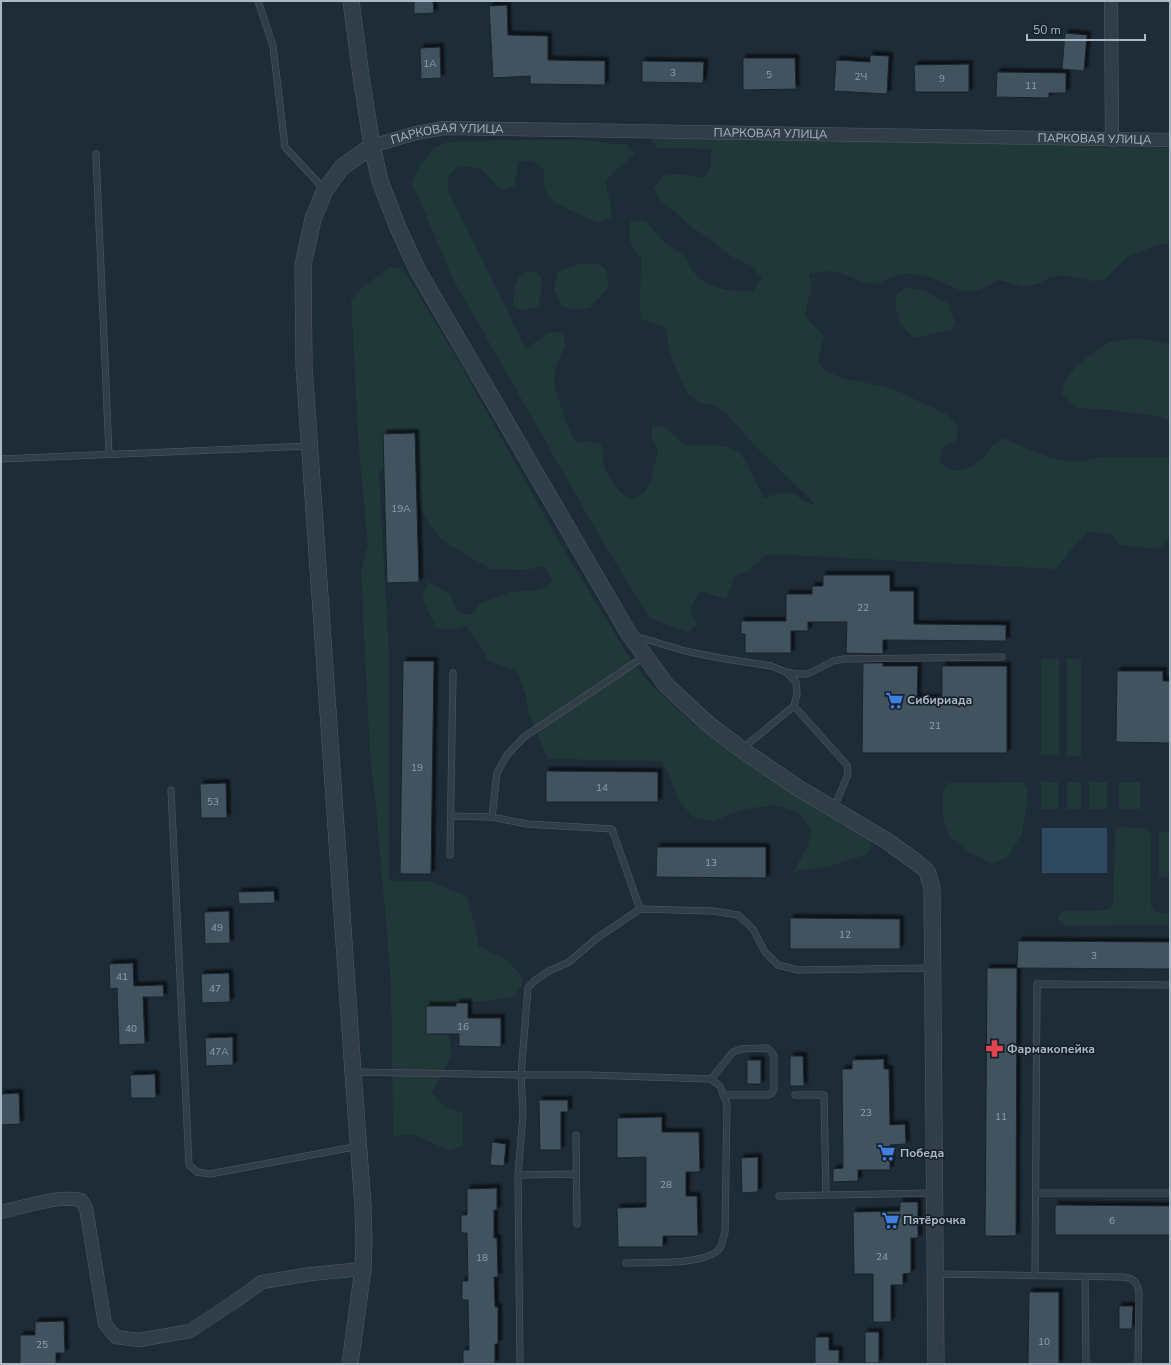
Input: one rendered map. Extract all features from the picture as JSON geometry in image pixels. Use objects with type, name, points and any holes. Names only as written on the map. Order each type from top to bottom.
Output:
[{"type":"street","points":[[351,1],[372,146],[383,188],[398,228],[418,271],[629,634],[667,686],[707,723],[741,749],[798,788],[887,841],[927,871],[932,888],[936,1364]]},
{"type":"street","points":[[1111,1],[1112,140]]},
{"type":"street","name":"ПАРКОВАЯ УЛИЦА","points":[[372,146],[416,133],[444,128],[1170,140]]},
{"type":"street","points":[[350,1364],[363,1270],[363,1206],[304,366],[304,265],[314,219],[325,190],[342,167],[372,146]]},
{"type":"street","points":[[1,1212],[52,1200],[71,1198],[81,1200],[86,1208],[105,1324],[116,1337],[139,1340],[190,1331],[262,1282],[311,1274],[363,1270]]},
{"type":"lane","points":[[258,1],[273,46],[285,147],[325,190]]},
{"type":"lane","points":[[96,154],[109,454]]},
{"type":"lane","points":[[1,458],[310,446]]},
{"type":"lane","points":[[629,634],[685,650],[720,658],[771,666],[786,672],[797,674],[808,674],[833,661],[844,659],[1002,657]]},
{"type":"lane","points":[[492,817],[497,773],[507,755],[524,737],[645,656]]},
{"type":"lane","points":[[741,749],[794,706],[797,694],[796,682],[786,672]]},
{"type":"lane","points":[[450,855],[453,673]]},
{"type":"lane","points":[[794,706],[846,765],[848,774],[833,809]]},
{"type":"lane","points":[[171,790],[189,1165],[198,1172],[210,1174],[359,1146]]},
{"type":"lane","points":[[451,816],[492,817],[527,824],[612,829],[640,909]]},
{"type":"lane","points":[[520,1364],[518,1174],[522,1115],[522,1076],[528,988],[534,981],[569,962],[597,938],[640,909],[713,911],[738,915],[753,929],[766,952],[778,965],[798,970],[933,968]]},
{"type":"lane","points":[[1035,1276],[1037,984],[1170,985]]},
{"type":"lane","points":[[711,1079],[734,1052],[741,1048],[767,1048],[771,1051],[774,1056],[774,1089],[772,1093],[768,1095],[724,1095]]},
{"type":"lane","points":[[353,1072],[522,1076],[588,1075],[711,1079],[720,1086],[727,1104],[724,1232],[720,1249],[709,1256],[691,1261],[626,1263]]},
{"type":"lane","points":[[795,1095],[824,1095],[826,1195]]},
{"type":"lane","points":[[576,1136],[577,1224]]},
{"type":"lane","points":[[518,1174],[576,1174]]},
{"type":"lane","points":[[779,1196],[934,1193]]},
{"type":"lane","points":[[1036,1193],[1170,1193]]},
{"type":"lane","points":[[936,1274],[1124,1277],[1133,1279],[1138,1284],[1138,1364]]},
{"type":"lane","points":[[1085,1277],[1086,1364]]},
{"type":"green space","points":[[669,135],[1170,148],[1170,244],[1158,245],[1129,256],[1105,279],[1092,281],[1064,275],[1051,277],[1037,284],[1024,287],[998,280],[973,291],[964,291],[927,276],[915,274],[906,274],[870,284],[836,271],[809,273],[811,287],[805,316],[824,337],[820,350],[819,364],[830,373],[844,379],[883,386],[898,391],[937,409],[948,416],[958,427],[956,441],[943,447],[939,461],[950,470],[962,470],[974,465],[985,457],[992,446],[1002,438],[1051,458],[1077,462],[1103,457],[1170,457],[1170,540],[1157,549],[1119,545],[1111,534],[1088,532],[1055,569],[768,554],[747,571],[735,576],[726,599],[699,591],[689,613],[698,624],[688,633],[650,618],[605,546],[453,279],[412,183],[417,170],[434,147],[448,142],[501,140],[588,140],[613,144],[626,144],[635,154],[606,180],[611,208],[611,217],[598,223],[558,204],[553,200],[546,190],[544,183],[544,169],[532,161],[519,161],[514,186],[502,190],[482,170],[469,166],[456,168],[448,177],[448,191],[526,349],[549,332],[563,333],[565,345],[555,370],[554,383],[565,420],[576,443],[588,441],[601,444],[605,469],[619,491],[631,499],[644,493],[651,481],[658,451],[652,439],[652,425],[664,427],[685,445],[725,446],[739,452],[747,463],[764,498],[777,494],[793,493],[805,502],[817,506],[754,445],[726,413],[714,405],[700,403],[689,395],[682,383],[671,356],[665,327],[641,319],[641,258],[630,241],[631,220],[646,222],[664,242],[686,257],[691,269],[700,279],[713,286],[727,290],[753,291],[762,278],[752,266],[728,254],[706,236],[694,229],[660,200],[653,188],[662,176],[677,174],[705,178],[711,165],[711,149],[658,148],[651,140]]},
{"type":"green space","points":[[579,264],[598,264],[606,269],[609,287],[590,308],[573,310],[563,306],[557,297],[554,288],[558,272]]},
{"type":"green space","points":[[390,267],[403,268],[464,371],[560,543],[626,652],[649,683],[697,727],[818,810],[870,841],[871,848],[865,855],[829,866],[793,872],[808,846],[811,829],[797,811],[772,805],[740,810],[713,821],[693,817],[679,801],[668,772],[661,761],[548,759],[529,715],[525,693],[517,672],[487,659],[476,639],[465,626],[451,630],[436,628],[422,597],[428,582],[449,593],[458,612],[471,615],[481,603],[509,592],[541,590],[552,581],[545,566],[525,570],[490,569],[440,539],[424,515],[412,479],[391,465],[379,472],[389,660],[389,881],[432,882],[467,897],[478,940],[478,946],[506,959],[521,975],[522,986],[513,997],[487,1001],[456,1003],[456,1006],[426,1006],[426,1034],[449,1034],[451,1056],[432,1093],[445,1107],[463,1113],[463,1145],[450,1151],[412,1134],[393,1137],[390,969],[370,753],[361,571],[368,546],[359,451],[351,300],[363,287]]},
{"type":"green space","points":[[535,271],[542,279],[539,306],[521,311],[513,305],[514,291],[517,282],[521,274]]},
{"type":"green space","points":[[906,287],[924,290],[949,304],[955,323],[951,330],[915,338],[900,324],[895,303],[897,293]]},
{"type":"green space","points":[[1137,338],[1168,344],[1170,346],[1170,420],[1162,417],[1112,410],[1077,408],[1062,395],[1064,383],[1076,366],[1109,342]]},
{"type":"green space","points":[[1041,659],[1059,659],[1059,755],[1041,755]]},
{"type":"green space","points":[[1067,659],[1081,659],[1081,756],[1067,756]]},
{"type":"green space","points":[[1023,782],[1027,790],[1027,803],[1022,835],[1006,858],[992,864],[969,852],[949,836],[943,818],[943,791],[948,783]]},
{"type":"green space","points":[[1041,782],[1058,782],[1058,809],[1041,809]]},
{"type":"green space","points":[[1067,782],[1081,782],[1081,809],[1067,809]]},
{"type":"green space","points":[[1089,782],[1107,782],[1107,809],[1089,809]]},
{"type":"green space","points":[[1119,782],[1140,782],[1140,809],[1119,809]]},
{"type":"green space","points":[[1120,827],[1146,828],[1151,835],[1151,907],[1157,913],[1170,913],[1170,925],[1065,926],[1058,919],[1061,911],[1108,910],[1113,905],[1115,831]]},
{"type":"green space","points":[[1159,832],[1170,832],[1170,877],[1159,877]]},
{"type":"water","points":[[1042,828],[1107,828],[1107,873],[1042,873]]},
{"type":"building","points":[[414,1],[433,1],[434,13],[414,14]]},
{"type":"building","points":[[507,5],[508,35],[548,36],[548,60],[605,61],[605,85],[530,84],[530,76],[493,78],[489,6]]},
{"type":"building","points":[[1065,33],[1087,35],[1084,71],[1062,69]]},
{"type":"building","points":[[440,47],[441,78],[421,79],[420,48]]},
{"type":"building","points":[[870,55],[889,56],[887,94],[834,91],[836,60],[870,62]]},
{"type":"building","points":[[743,58],[795,58],[796,89],[743,90]]},
{"type":"building","points":[[642,61],[704,62],[703,83],[642,82]]},
{"type":"building","points":[[969,64],[969,92],[915,92],[914,65]]},
{"type":"building","points":[[997,72],[1066,73],[1066,93],[1049,93],[1049,98],[996,97]]},
{"type":"building","points":[[415,433],[419,582],[387,583],[383,434]]},
{"type":"building","points":[[823,575],[890,575],[890,591],[914,591],[914,624],[1006,625],[1006,641],[883,640],[883,654],[846,653],[847,622],[808,622],[808,631],[791,631],[791,653],[745,653],[745,634],[741,634],[741,621],[786,621],[786,594],[812,594],[812,586],[823,586]]},
{"type":"building","points":[[403,661],[434,661],[431,874],[400,874]]},
{"type":"building","points":[[863,663],[883,663],[883,666],[918,666],[917,698],[942,698],[942,666],[1007,666],[1007,753],[862,753]]},
{"type":"building","points":[[1117,671],[1163,671],[1163,681],[1170,681],[1170,743],[1116,742]]},
{"type":"building","points":[[546,771],[658,772],[658,802],[546,802]]},
{"type":"building","points":[[226,783],[227,818],[201,818],[200,784]]},
{"type":"building","points":[[657,847],[766,847],[766,878],[656,877]]},
{"type":"building","points":[[274,891],[275,903],[239,904],[238,892]]},
{"type":"building","points":[[229,911],[230,943],[205,944],[204,912]]},
{"type":"building","points":[[790,918],[900,919],[900,949],[790,949]]},
{"type":"building","points":[[1018,941],[1170,942],[1170,969],[1017,968]]},
{"type":"building","points":[[133,963],[134,986],[163,985],[164,997],[143,997],[145,1044],[119,1045],[117,988],[110,989],[109,964]]},
{"type":"building","points":[[987,968],[1017,968],[1016,1236],[985,1236]]},
{"type":"building","points":[[229,973],[230,1002],[202,1003],[201,974]]},
{"type":"building","points":[[456,1003],[468,1003],[468,1018],[501,1018],[501,1047],[459,1046],[459,1034],[426,1034],[426,1006],[456,1006]]},
{"type":"building","points":[[233,1037],[233,1065],[206,1066],[205,1038]]},
{"type":"building","points":[[790,1056],[803,1056],[804,1086],[790,1086]]},
{"type":"building","points":[[884,1059],[884,1069],[889,1069],[890,1125],[905,1124],[906,1144],[890,1145],[890,1170],[858,1170],[858,1181],[833,1182],[833,1169],[843,1168],[842,1069],[852,1069],[852,1060]]},
{"type":"building","points":[[747,1060],[761,1060],[761,1084],[747,1084]]},
{"type":"building","points":[[155,1074],[156,1098],[131,1098],[130,1075]]},
{"type":"building","points":[[19,1093],[20,1124],[1,1125],[1,1094]]},
{"type":"building","points":[[539,1100],[568,1100],[568,1112],[561,1112],[561,1150],[540,1150]]},
{"type":"building","points":[[662,1117],[662,1132],[699,1132],[700,1172],[686,1172],[686,1196],[697,1196],[698,1236],[663,1236],[663,1247],[618,1247],[617,1208],[646,1207],[646,1157],[617,1158],[617,1118]]},
{"type":"building","points":[[492,1142],[506,1144],[504,1166],[490,1165]]},
{"type":"building","points":[[758,1157],[758,1192],[742,1193],[741,1158]]},
{"type":"building","points":[[497,1188],[497,1210],[494,1210],[494,1238],[497,1238],[498,1277],[494,1277],[495,1307],[498,1307],[498,1344],[495,1344],[495,1364],[463,1364],[463,1350],[469,1350],[468,1300],[462,1300],[462,1281],[468,1281],[467,1233],[461,1233],[461,1215],[467,1215],[467,1189]]},
{"type":"building","points":[[900,1202],[918,1202],[918,1238],[911,1238],[911,1273],[903,1274],[903,1285],[891,1285],[891,1322],[873,1322],[873,1274],[854,1274],[853,1212],[900,1211]]},
{"type":"building","points":[[1055,1205],[1170,1206],[1170,1235],[1055,1235]]},
{"type":"building","points":[[1029,1292],[1059,1292],[1059,1364],[1028,1364]]},
{"type":"building","points":[[1119,1306],[1133,1306],[1132,1329],[1119,1329]]},
{"type":"building","points":[[64,1321],[65,1353],[56,1353],[56,1364],[20,1364],[20,1335],[35,1335],[35,1322]]},
{"type":"building","points":[[865,1332],[879,1332],[879,1363],[865,1363]]},
{"type":"building","points":[[815,1337],[829,1337],[829,1350],[839,1350],[839,1364],[815,1364]]},
{"type":"place","name":"Сибириада","points":[[894,700]]},
{"type":"place","name":"Фармакопейка","points":[[994,1049]]},
{"type":"place","name":"Победа","points":[[887,1153]]},
{"type":"place","name":"Пятёрочка","points":[[890,1220]]}]
